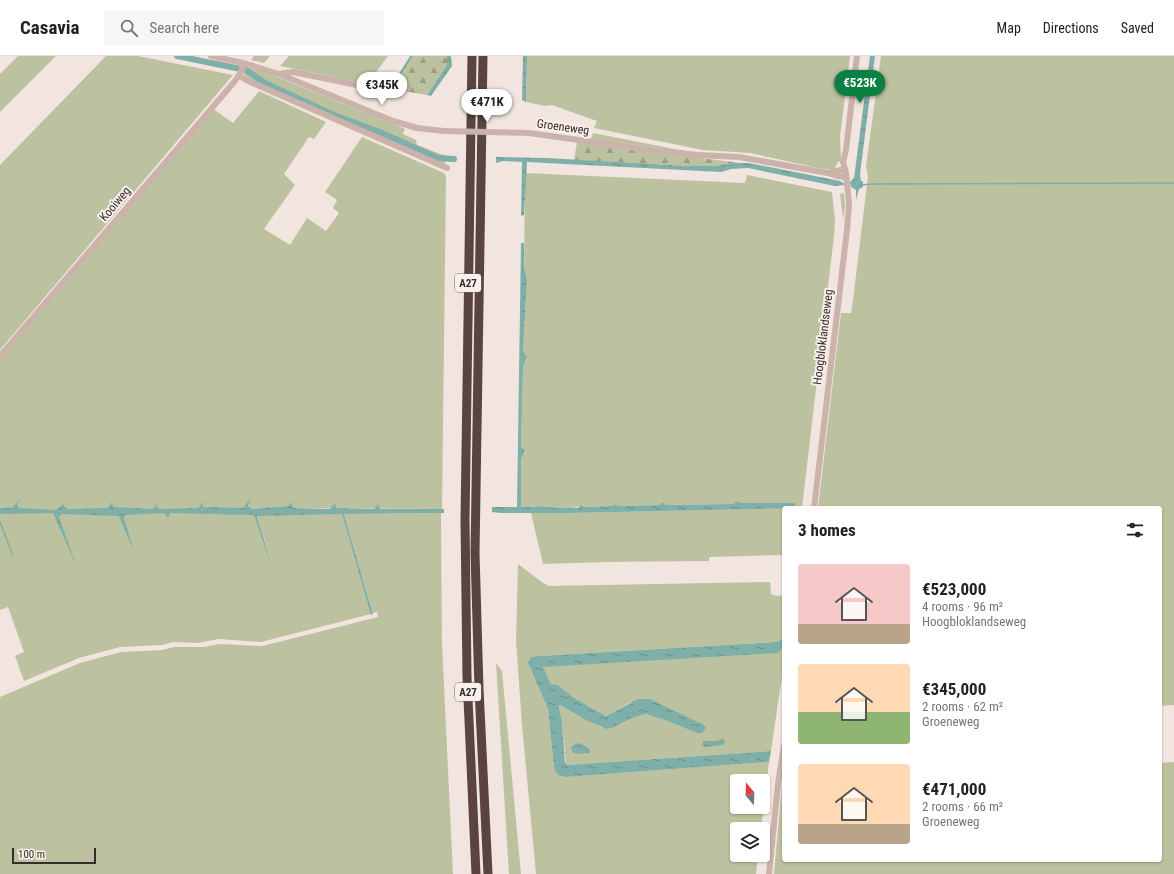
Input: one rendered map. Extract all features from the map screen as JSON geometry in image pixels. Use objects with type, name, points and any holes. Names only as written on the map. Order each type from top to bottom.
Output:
[{"type":"highway","name":"A27","points":[[472,56],[464,520],[467,677],[476,874]]},
{"type":"highway","name":"A27","points":[[483,56],[475,553],[479,689],[488,874]]},
{"type":"street","name":"Groeneweg","points":[[211,56],[242,69],[279,74],[393,121],[417,128],[444,131],[529,133],[682,154],[739,156],[828,173],[846,179]]},
{"type":"street","name":"Hoogbloklandseweg","points":[[814,506],[847,230],[849,204],[848,188],[843,162],[846,150],[857,56]]},
{"type":"street","name":"Groeneweg","points":[[242,69],[248,81],[447,168]]},
{"type":"street","name":"Kooiweg","points":[[0,356],[242,69]]},
{"type":"street","name":"Groeneweg","points":[[279,74],[293,72],[387,91]]},
{"type":"street","name":"Groeneweg","points":[[828,173],[845,169]]},
{"type":"street","points":[[769,874],[782,758]]},
{"type":"green space","points":[[18,56],[56,56],[0,112],[0,74]]},
{"type":"green space","points":[[106,56],[138,56],[233,75],[0,350],[0,165]]},
{"type":"green space","points":[[254,56],[270,56],[264,63],[251,60]]},
{"type":"green space","points":[[289,56],[388,56],[367,84],[280,66]]},
{"type":"green space","points":[[413,56],[447,56],[447,65],[427,95],[392,89]]},
{"type":"green space","points":[[527,56],[850,56],[840,136],[841,161],[838,162],[834,169],[823,169],[750,153],[703,150],[594,128],[597,121],[552,105],[545,106],[526,102]]},
{"type":"green space","points":[[881,56],[1174,56],[1174,705],[1162,706],[1162,506],[818,506],[841,313],[851,313],[853,300],[868,176],[866,166]]},
{"type":"green space","points":[[245,67],[265,72],[405,129],[403,134],[416,140],[417,145],[446,156],[445,165],[248,80],[243,73]]},
{"type":"green space","points":[[259,91],[326,122],[314,139],[309,137],[284,174],[295,185],[264,229],[290,245],[307,218],[326,231],[339,213],[333,208],[337,200],[325,192],[362,137],[444,173],[446,177],[442,509],[292,508],[291,503],[288,506],[252,509],[248,507],[249,503],[244,511],[253,511],[276,578],[257,515],[342,514],[371,614],[261,642],[219,639],[197,643],[173,642],[162,645],[120,647],[79,658],[24,681],[15,656],[24,652],[8,607],[0,610],[0,358],[212,108],[233,123]]},
{"type":"green space","points":[[593,133],[690,152],[591,139]]},
{"type":"green space","points":[[577,142],[740,163],[715,166],[686,166],[574,160]]},
{"type":"green space","points":[[525,173],[745,183],[747,175],[832,192],[835,220],[834,236],[802,506],[741,503],[737,501],[733,504],[666,505],[663,502],[659,505],[619,506],[615,504],[612,506],[586,507],[583,505],[573,508],[540,506],[521,507],[521,460],[525,451],[521,447],[523,366],[526,357],[523,352],[527,279],[524,268]]},
{"type":"green space","points":[[844,193],[845,207],[843,219],[840,194]]},
{"type":"green space","points":[[782,508],[782,555],[709,557],[709,561],[543,564],[531,513]]},
{"type":"green space","points":[[441,513],[442,643],[453,874],[0,874],[0,697],[80,663],[121,652],[163,650],[174,647],[204,647],[219,644],[262,646],[378,617],[377,612],[373,613],[344,514]]},
{"type":"green space","points":[[518,564],[549,586],[770,582],[771,594],[777,596],[782,595],[782,638],[779,641],[539,656],[528,663],[548,709],[554,768],[562,777],[769,762],[768,774],[730,774],[730,814],[763,814],[762,822],[730,822],[730,862],[757,862],[756,874],[536,874],[522,725],[516,641]]},
{"type":"green space","points":[[782,647],[782,676],[771,751],[567,765],[560,705],[601,727],[614,727],[632,718],[646,714],[697,733],[631,702],[606,716],[551,684],[543,668],[544,666],[780,651]],"holes":[[[582,744],[590,749],[584,753],[577,754]]]},
{"type":"green space","points":[[496,663],[502,671],[521,874],[509,874]]},
{"type":"green space","points":[[1174,762],[1174,874],[774,874],[782,785],[782,862],[1162,862],[1162,763]]},
{"type":"water","points":[[410,56],[413,56],[392,89],[390,88]]},
{"type":"water","points":[[447,56],[451,56],[452,66],[431,96],[427,95],[447,65]]},
{"type":"water","points":[[523,56],[527,56],[526,102],[522,100]]},
{"type":"water","points":[[870,56],[875,56],[860,174],[861,181],[863,181],[863,187],[859,189],[856,200],[856,190],[851,187],[850,182],[854,178]]},
{"type":"water","points":[[496,157],[546,158],[686,166],[715,166],[734,163],[749,163],[840,181],[845,185],[835,186],[748,168],[731,169],[721,172],[527,162],[524,215],[521,216],[522,162],[503,161],[496,163]]},
{"type":"water","points":[[521,243],[524,243],[524,268],[527,279],[523,352],[527,357],[523,366],[521,447],[525,450],[521,460],[521,507],[540,506],[578,508],[581,505],[586,507],[612,506],[615,504],[619,506],[659,505],[663,502],[666,505],[733,504],[737,501],[741,503],[795,503],[795,506],[782,506],[782,508],[571,513],[492,512],[492,507],[517,507]]},
{"type":"water","points":[[20,499],[17,505],[19,508],[56,510],[65,503],[64,506],[68,509],[108,508],[112,502],[113,507],[153,509],[158,503],[157,506],[159,509],[198,508],[203,502],[203,507],[243,508],[250,499],[248,506],[252,509],[288,506],[291,502],[293,508],[330,509],[335,503],[336,508],[374,509],[378,504],[380,509],[444,509],[444,513],[344,514],[373,614],[371,615],[342,514],[257,516],[276,579],[254,515],[170,513],[168,518],[164,513],[125,515],[124,518],[134,552],[119,516],[62,514],[59,517],[76,565],[53,513],[0,514],[0,508],[12,508]]},
{"type":"water","points":[[0,520],[13,554],[13,557],[0,525]]},
{"type":"water","points":[[782,638],[782,648],[778,653],[543,667],[551,684],[558,685],[574,698],[606,716],[638,699],[650,699],[706,727],[703,732],[697,733],[646,714],[632,718],[607,729],[588,721],[560,705],[565,762],[567,765],[771,751],[769,762],[565,777],[556,772],[554,768],[548,709],[528,663],[531,657],[779,641]]},
{"type":"water","points":[[723,739],[725,743],[723,745],[704,747],[702,745],[703,741],[716,741]]},
{"type":"water","points":[[578,743],[590,749],[589,753],[577,754],[572,752],[571,747]]},
{"type":"waterway","points":[[177,56],[246,70],[265,83],[334,115],[382,133],[438,158],[454,159]]},
{"type":"waterway","points":[[862,185],[1174,183]]}]
